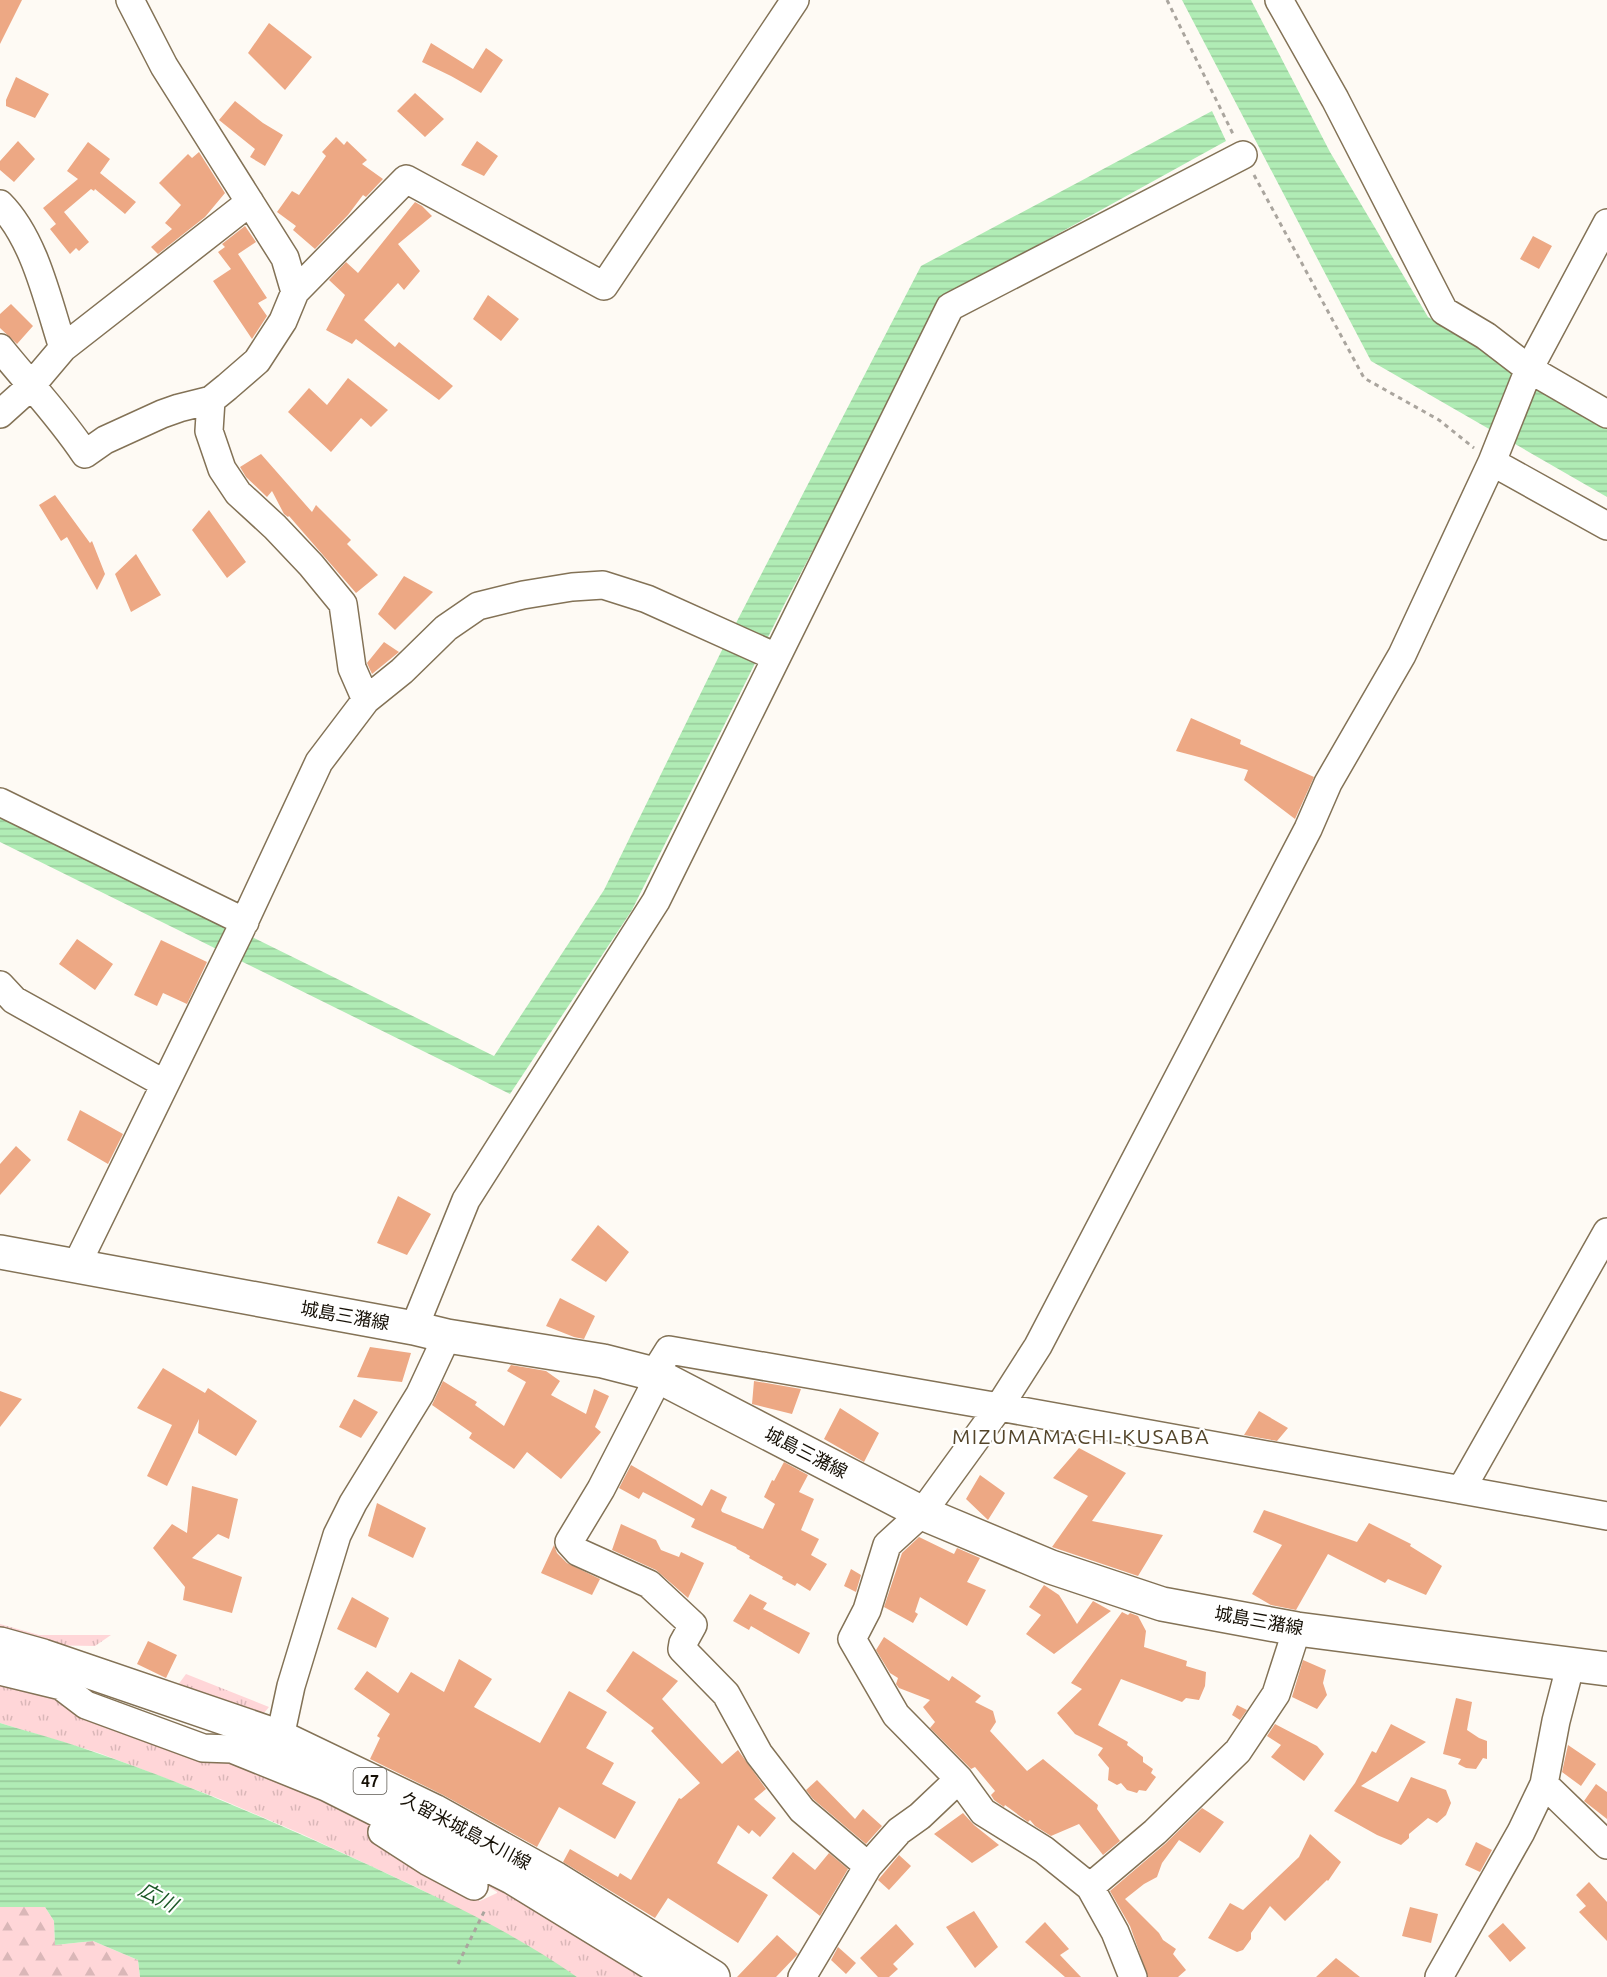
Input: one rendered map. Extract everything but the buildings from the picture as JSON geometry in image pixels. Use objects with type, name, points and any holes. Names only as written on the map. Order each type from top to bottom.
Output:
[{"type":"main road","name":"城島三潴線","points":[[0,1252],[447,1336],[603,1361],[654,1374],[922,1513],[1051,1568],[1162,1604],[1297,1629],[1607,1669]]},
{"type":"main road","name":"久留米城島大川線","points":[[0,1644],[76,1667],[280,1737],[434,1811],[536,1868],[713,1977]]},
{"type":"street","points":[[0,348],[30,387],[74,437],[85,454],[105,440],[162,414],[211,400],[256,361],[283,321],[295,292],[406,179],[604,286],[795,0]]},
{"type":"street","points":[[1279,0],[1335,99],[1444,311],[1486,336],[1529,369],[1607,414]]},
{"type":"street","points":[[139,4],[164,66],[285,258],[295,292]]},
{"type":"street","points":[[414,1328],[466,1200],[656,901],[950,307],[1243,155]]},
{"type":"street","points":[[0,414],[30,387],[63,348],[250,202]]},
{"type":"street","points":[[0,204],[8,212],[34,258],[63,348]]},
{"type":"street","points":[[1133,1977],[1115,1932],[1090,1887],[1044,1850],[983,1812],[959,1779],[896,1715],[852,1640],[867,1610],[887,1545],[922,1513],[999,1407],[1038,1346],[1302,839],[1328,783],[1402,655],[1492,462],[1529,369],[1607,223]]},
{"type":"street","points":[[211,400],[209,431],[222,469],[238,493],[311,565],[343,604],[352,668],[366,700]]},
{"type":"street","points":[[1492,462],[1607,526]]},
{"type":"street","points":[[76,1266],[243,926],[319,762],[366,700],[402,671],[446,628],[478,606],[572,587],[603,585],[647,599],[776,657]]},
{"type":"street","points":[[0,802],[243,926]]},
{"type":"street","points":[[0,985],[14,1000],[165,1084]]},
{"type":"street","points":[[1461,1491],[1607,1232]]},
{"type":"street","points":[[280,1737],[291,1686],[337,1535],[353,1503],[420,1394],[447,1336]]},
{"type":"street","points":[[868,1866],[802,1810],[759,1754],[726,1694],[682,1649],[693,1625],[649,1584],[578,1552],[569,1542],[601,1489],[651,1392],[654,1374],[669,1350],[1607,1516]]},
{"type":"street","points":[[1090,1887],[1155,1832],[1239,1751],[1276,1694],[1297,1629]]},
{"type":"street","points":[[1439,1977],[1521,1832],[1544,1785],[1556,1721],[1571,1663]]},
{"type":"street","points":[[76,1667],[98,1696],[148,1723],[202,1748],[232,1749],[326,1787],[512,1880],[669,1977]]},
{"type":"street","points":[[0,1671],[61,1686],[86,1706],[148,1723],[206,1733],[234,1721]]},
{"type":"street","points":[[802,1977],[868,1866],[899,1831],[920,1816],[959,1779]]},
{"type":"street","points":[[1544,1785],[1607,1845]]},
{"type":"street","points":[[326,1787],[330,1797],[480,1898]]},
{"type":"path","points":[[1167,0],[1243,155],[1364,378],[1439,420],[1492,462]]},
{"type":"path","points":[[458,1964],[480,1898]]},
{"type":"green space","points":[[0,1624],[39,1635],[111,1635],[95,1646],[37,1645],[0,1635]]},
{"type":"green space","points":[[0,1659],[77,1707],[204,1754],[239,1735],[697,1977],[577,1977],[513,1937],[416,1887],[304,1835],[220,1799],[99,1753],[0,1723]],"holes":[[[415,1841],[497,1892],[480,1901],[402,1853]]]},
{"type":"green space","points":[[186,1674],[269,1707],[259,1719],[175,1689]]},
{"type":"green space","points":[[0,1907],[45,1907],[54,1921],[55,1945],[93,1941],[138,1960],[140,1977],[0,1977]]},
{"type":"water","points":[[1182,0],[1251,0],[1330,152],[1428,317],[1607,419],[1607,497],[1371,361]]},
{"type":"water","points":[[1212,111],[1226,141],[947,295],[784,605],[632,910],[510,1094],[0,842],[0,813],[494,1056],[604,890],[721,652],[921,266]]},
{"type":"water","name":"広川","points":[[0,1723],[135,1766],[305,1837],[399,1879],[477,1918],[529,1946],[577,1977],[140,1977],[138,1960],[93,1941],[55,1945],[54,1921],[45,1907],[0,1907]]},
{"type":"district","name":"MIZUMAMACHI-KUSABA","points":[[1081,1437]]}]
